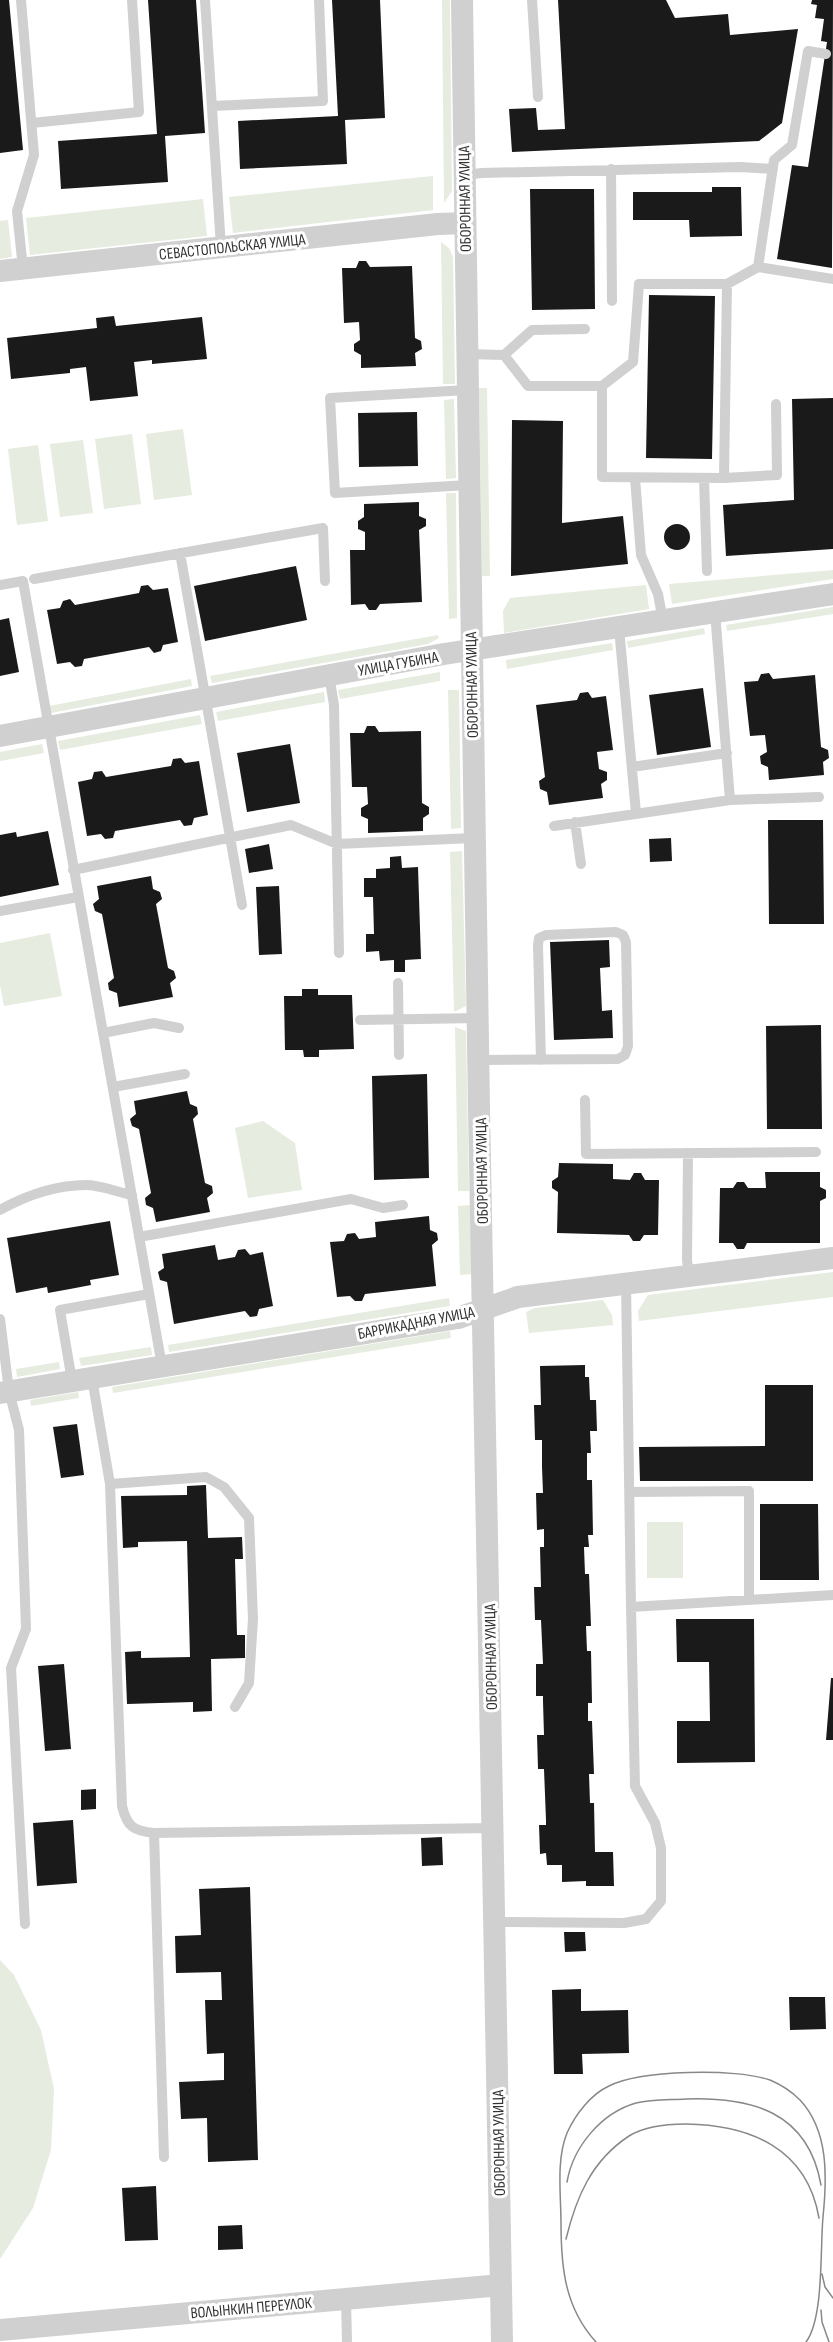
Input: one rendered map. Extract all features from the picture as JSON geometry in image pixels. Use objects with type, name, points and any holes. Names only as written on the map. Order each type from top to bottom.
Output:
[{"type":"street","name":"ОБОРОННАЯ УЛИЦА","points":[[462,0],[473,838],[480,1060],[502,2342]]},
{"type":"street","name":"СЕВАСТОПОЛЬСКАЯ УЛИЦА","points":[[0,271],[465,223]]},
{"type":"street","name":"УЛИЦА ГУБИНА","points":[[0,736],[470,650],[833,594]]},
{"type":"street","name":"БАРРИКАДНАЯ УЛИЦА","points":[[5,1392],[459,1318],[518,1297],[833,1258]]},
{"type":"street","name":"ВОЛЫНКИН ПЕРЕУЛОК","points":[[0,2330],[501,2285]]},
{"type":"lane","points":[[21,0],[34,155],[17,211],[23,269]]},
{"type":"lane","points":[[32,123],[139,112],[132,0]]},
{"type":"lane","points":[[205,0],[221,247]]},
{"type":"lane","points":[[212,106],[323,101],[319,0]]},
{"type":"lane","points":[[532,0],[538,97]]},
{"type":"lane","points":[[758,267],[774,160],[792,145],[808,51],[826,54]]},
{"type":"lane","points":[[464,175],[492,172],[611,169],[741,167],[773,169]]},
{"type":"lane","points":[[611,169],[612,301]]},
{"type":"lane","points":[[504,355],[528,386],[602,386],[633,362],[639,284],[727,284],[758,267],[833,279]]},
{"type":"lane","points":[[724,478],[727,284]]},
{"type":"lane","points":[[466,354],[504,355],[532,330],[585,329]]},
{"type":"lane","points":[[602,386],[602,477],[724,478],[777,475],[776,404]]},
{"type":"lane","points":[[467,390],[330,398],[334,493],[468,485]]},
{"type":"lane","points":[[635,478],[640,555],[658,594],[663,621]]},
{"type":"lane","points":[[704,478],[707,572]]},
{"type":"lane","points":[[34,579],[323,528],[325,581]]},
{"type":"lane","points":[[195,538],[196,550]]},
{"type":"lane","points":[[180,553],[242,905]]},
{"type":"lane","points":[[0,585],[23,581],[162,1366]]},
{"type":"lane","points":[[715,612],[730,800]]},
{"type":"lane","points":[[619,628],[636,813]]},
{"type":"lane","points":[[329,675],[334,705],[339,953]]},
{"type":"lane","points":[[632,767],[727,753]]},
{"type":"lane","points":[[554,826],[730,800],[819,797]]},
{"type":"lane","points":[[575,822],[581,864]]},
{"type":"lane","points":[[74,870],[291,825],[337,844],[473,838]]},
{"type":"lane","points":[[0,911],[78,897]]},
{"type":"lane","points":[[480,1060],[541,1060],[618,1059],[625,1055],[628,1046],[626,942],[622,935],[616,932],[558,934],[539,938],[541,1060]]},
{"type":"lane","points":[[398,982],[399,1055]]},
{"type":"lane","points":[[360,1020],[478,1018]]},
{"type":"lane","points":[[103,1032],[154,1023],[179,1028]]},
{"type":"lane","points":[[113,1087],[185,1074]]},
{"type":"lane","points":[[585,1100],[586,1154],[816,1152]]},
{"type":"lane","points":[[688,1153],[687,1260],[689,1276]]},
{"type":"lane","points":[[0,1210],[22,1198],[49,1189],[87,1185],[132,1195]]},
{"type":"lane","points":[[139,1237],[290,1212],[351,1199],[382,1208],[403,1205]]},
{"type":"lane","points":[[494,1922],[624,1923],[646,1919],[661,1901],[661,1848],[656,1823],[635,1786],[626,1284]]},
{"type":"lane","points":[[149,1294],[60,1310],[82,1379],[110,1484],[122,1806],[125,1820],[138,1832],[154,1833],[493,1828]]},
{"type":"lane","points":[[0,1319],[5,1392],[19,1430],[26,1629],[11,1668],[25,1924]]},
{"type":"lane","points":[[110,1484],[206,1477],[224,1487],[249,1518],[253,1619],[249,1683],[235,1707]]},
{"type":"lane","points":[[630,1492],[749,1491],[749,1600]]},
{"type":"lane","points":[[631,1607],[833,1595]]},
{"type":"lane","points":[[154,1833],[164,2157]]},
{"type":"lane","points":[[346,2299],[347,2342]]},
{"type":"shaded area","points":[[442,0],[450,0],[452,191],[444,203]]},
{"type":"shaded area","points":[[433,176],[433,210],[233,233],[229,197]]},
{"type":"shaded area","points":[[203,199],[207,236],[30,255],[26,218]]},
{"type":"shaded area","points":[[8,220],[12,257],[0,259],[0,221]]},
{"type":"shaded area","points":[[441,242],[449,248],[453,257],[455,384],[443,384]]},
{"type":"shaded area","points":[[479,388],[487,388],[490,576],[482,576]]},
{"type":"shaded area","points":[[454,399],[456,478],[446,479],[444,400]]},
{"type":"shaded area","points":[[183,429],[192,495],[154,500],[146,434]]},
{"type":"shaded area","points":[[132,434],[141,504],[104,509],[95,439]]},
{"type":"shaded area","points":[[83,440],[93,513],[60,517],[50,444]]},
{"type":"shaded area","points":[[38,445],[48,521],[17,525],[8,449]]},
{"type":"shaded area","points":[[446,493],[456,493],[457,618],[449,619]]},
{"type":"shaded area","points":[[833,570],[833,579],[672,604],[669,584]]},
{"type":"shaded area","points":[[646,585],[649,609],[504,633],[503,611],[510,598]]},
{"type":"shaded area","points":[[833,607],[833,614],[727,631],[726,625]]},
{"type":"shaded area","points":[[704,628],[705,634],[628,648],[627,641]]},
{"type":"shaded area","points":[[438,635],[439,638],[428,644],[212,683],[210,676]]},
{"type":"shaded area","points":[[612,643],[613,650],[507,669],[506,660]]},
{"type":"shaded area","points":[[440,672],[440,681],[340,699],[338,690]]},
{"type":"shaded area","points":[[191,679],[192,686],[51,713],[49,706]]},
{"type":"shaded area","points":[[448,690],[459,690],[461,828],[451,829]]},
{"type":"shaded area","points":[[324,692],[325,702],[218,721],[216,712]]},
{"type":"shaded area","points":[[200,715],[202,724],[60,750],[58,741]]},
{"type":"shaded area","points":[[42,744],[44,753],[0,761],[0,752]]},
{"type":"shaded area","points":[[462,851],[466,1006],[454,1012],[450,852]]},
{"type":"shaded area","points":[[50,933],[62,996],[4,1006],[0,985],[0,943]]},
{"type":"shaded area","points":[[455,1027],[466,1031],[469,1191],[458,1191]]},
{"type":"shaded area","points":[[263,1121],[295,1143],[302,1190],[248,1198],[235,1128]]},
{"type":"shaded area","points":[[470,1205],[472,1274],[460,1275],[458,1206]]},
{"type":"shaded area","points":[[833,1272],[833,1297],[639,1321],[638,1311],[648,1295]]},
{"type":"shaded area","points":[[449,1298],[450,1306],[169,1352],[168,1345]]},
{"type":"shaded area","points":[[603,1300],[612,1315],[613,1325],[529,1333],[526,1312],[535,1308]]},
{"type":"shaded area","points":[[450,1331],[451,1338],[113,1393],[112,1387]]},
{"type":"shaded area","points":[[151,1347],[152,1355],[81,1366],[79,1358]]},
{"type":"shaded area","points":[[59,1362],[60,1369],[17,1377],[16,1369]]},
{"type":"shaded area","points":[[78,1392],[79,1398],[31,1406],[30,1400]]},
{"type":"shaded area","points":[[647,1522],[683,1522],[683,1578],[647,1578]]},
{"type":"shaded area","points":[[0,1960],[14,1975],[41,2030],[54,2089],[51,2150],[33,2208],[0,2259]]},
{"type":"building","points":[[0,0],[9,0],[23,150],[0,153]]},
{"type":"building","points":[[148,0],[196,0],[205,133],[165,136],[168,182],[61,189],[58,141],[157,134]]},
{"type":"building","points":[[332,0],[380,0],[385,118],[345,120],[347,164],[240,169],[238,121],[338,116]]},
{"type":"building","points":[[558,0],[666,0],[675,18],[728,14],[730,35],[798,29],[782,123],[759,141],[512,152],[509,109],[536,108],[538,130],[565,129]]},
{"type":"building","points":[[812,0],[833,0],[832,268],[777,259],[792,165],[808,167],[827,42],[821,41],[824,19],[815,18],[817,5],[811,4]]},
{"type":"building","points":[[712,187],[741,187],[742,236],[690,237],[689,220],[633,220],[633,192],[712,192]]},
{"type":"building","points":[[530,189],[594,189],[595,309],[532,310]]},
{"type":"building","points":[[359,261],[366,261],[370,267],[412,266],[415,338],[421,341],[422,349],[415,353],[416,366],[361,368],[361,355],[354,351],[354,344],[360,340],[359,322],[344,323],[342,268],[356,268]]},
{"type":"building","points":[[649,295],[715,296],[712,459],[646,458]]},
{"type":"building","points":[[114,316],[116,326],[202,317],[207,359],[152,364],[152,360],[134,362],[138,396],[90,401],[86,367],[70,369],[70,373],[11,379],[7,338],[97,328],[96,318]]},
{"type":"building","points":[[833,398],[833,549],[726,556],[723,505],[794,500],[792,399]]},
{"type":"building","points":[[417,412],[418,466],[359,467],[358,413]]},
{"type":"building","points":[[512,420],[563,421],[562,523],[623,516],[628,564],[511,576]]},
{"type":"building","points":[[419,502],[419,516],[426,519],[426,526],[419,530],[422,602],[380,604],[376,610],[369,610],[365,604],[351,605],[350,550],[365,550],[365,532],[358,529],[358,521],[364,517],[364,504]]},
{"type":"building","points":[[677,524],[687,527],[690,537],[687,547],[677,550],[667,547],[664,537],[667,527]]},
{"type":"building","points":[[296,566],[307,620],[205,641],[194,586]]},
{"type":"building","points":[[148,585],[153,590],[168,588],[178,642],[163,645],[161,651],[154,653],[149,647],[84,659],[82,666],[75,667],[70,662],[57,664],[47,610],[60,608],[63,601],[70,599],[75,605],[139,593],[141,586]]},
{"type":"building","points":[[9,618],[19,672],[0,676],[0,620]]},
{"type":"building","points":[[769,673],[773,679],[815,675],[821,747],[828,750],[829,758],[823,762],[824,775],[769,780],[768,767],[761,764],[760,756],[767,752],[765,735],[750,736],[744,682],[758,681],[761,674]]},
{"type":"building","points":[[703,688],[711,747],[657,755],[649,695]]},
{"type":"building","points":[[588,692],[592,698],[606,696],[613,750],[597,752],[599,769],[607,772],[607,780],[601,784],[603,798],[549,805],[547,792],[540,789],[539,781],[545,777],[536,705],[577,700],[580,693]]},
{"type":"building","points":[[367,726],[375,726],[379,732],[421,731],[422,803],[429,807],[429,814],[423,818],[423,831],[368,833],[368,819],[361,816],[361,808],[368,804],[367,787],[352,787],[350,733],[364,733]]},
{"type":"building","points":[[290,744],[300,803],[247,812],[237,753]]},
{"type":"building","points":[[181,758],[185,763],[199,761],[208,815],[194,818],[192,825],[184,826],[180,820],[115,831],[113,838],[105,839],[101,834],[87,836],[78,782],[92,779],[94,772],[102,771],[106,777],[171,766],[173,759]]},
{"type":"building","points":[[768,820],[823,820],[824,924],[769,924]]},
{"type":"building","points":[[48,831],[59,885],[0,897],[0,835],[16,832],[17,837]]},
{"type":"building","points":[[671,838],[672,861],[650,862],[649,839]]},
{"type":"building","points":[[269,844],[273,869],[249,873],[245,849]]},
{"type":"building","points":[[401,856],[402,868],[418,867],[421,959],[405,960],[405,972],[394,972],[394,960],[380,961],[379,951],[366,952],[366,934],[374,934],[373,897],[364,897],[364,878],[376,878],[376,869],[390,868],[390,857]]},
{"type":"building","points":[[151,876],[153,889],[160,892],[162,899],[156,904],[168,968],[174,971],[176,978],[170,983],[173,997],[119,1007],[117,993],[109,990],[108,983],[114,978],[102,914],[95,911],[93,904],[99,899],[97,886]]},
{"type":"building","points":[[279,886],[282,954],[259,955],[256,887]]},
{"type":"building","points":[[609,940],[610,967],[600,968],[602,1011],[612,1010],[613,1038],[554,1040],[550,942]]},
{"type":"building","points":[[302,989],[318,989],[318,995],[352,995],[354,1049],[319,1050],[319,1057],[304,1057],[303,1050],[285,1050],[284,996],[302,996]]},
{"type":"building","points":[[821,1025],[822,1129],[767,1129],[766,1026]]},
{"type":"building","points":[[427,1074],[429,1178],[374,1180],[372,1076]]},
{"type":"building","points":[[187,1091],[190,1104],[197,1107],[198,1114],[193,1119],[205,1183],[212,1186],[213,1193],[207,1198],[210,1212],[156,1222],[153,1208],[146,1205],[145,1198],[151,1193],[139,1129],[132,1126],[130,1119],[136,1114],[134,1101]]},
{"type":"building","points":[[559,1163],[613,1164],[613,1179],[630,1180],[634,1173],[641,1173],[645,1180],[659,1180],[658,1235],[644,1235],[640,1241],[633,1241],[629,1235],[557,1233],[558,1192],[552,1188],[552,1181],[558,1177]]},
{"type":"building","points":[[765,1172],[820,1172],[820,1187],[826,1190],[826,1198],[820,1201],[820,1243],[747,1243],[744,1249],[737,1249],[733,1243],[719,1243],[720,1188],[733,1188],[737,1182],[744,1182],[748,1188],[766,1188]]},
{"type":"building","points":[[429,1216],[430,1230],[437,1233],[438,1240],[432,1245],[436,1286],[365,1294],[362,1301],[355,1301],[350,1296],[337,1297],[330,1242],[344,1241],[347,1234],[355,1233],[359,1239],[376,1237],[375,1222]]},
{"type":"building","points":[[110,1221],[119,1275],[90,1280],[91,1285],[48,1293],[47,1287],[16,1293],[7,1238]]},
{"type":"building","points":[[215,1245],[218,1260],[235,1257],[238,1250],[245,1249],[250,1255],[263,1252],[273,1306],[259,1309],[257,1316],[250,1317],[245,1311],[174,1324],[167,1282],[160,1280],[158,1272],[164,1268],[162,1254]]},
{"type":"building","points":[[585,1365],[585,1377],[589,1377],[590,1400],[596,1400],[597,1431],[590,1431],[591,1453],[587,1453],[587,1480],[592,1480],[593,1535],[588,1535],[589,1547],[584,1547],[585,1574],[589,1574],[591,1626],[586,1626],[587,1651],[591,1651],[592,1703],[588,1703],[588,1721],[592,1721],[594,1774],[589,1774],[590,1803],[594,1803],[595,1852],[613,1852],[614,1886],[586,1886],[586,1881],[562,1882],[562,1865],[547,1865],[546,1853],[540,1854],[539,1825],[546,1825],[546,1820],[544,1769],[538,1769],[537,1735],[544,1735],[543,1696],[536,1696],[536,1664],[543,1664],[541,1620],[535,1620],[534,1587],[541,1587],[540,1547],[544,1547],[544,1529],[537,1530],[536,1493],[543,1493],[542,1440],[535,1440],[534,1405],[541,1405],[540,1366]]},
{"type":"building","points":[[765,1385],[813,1385],[813,1481],[640,1481],[639,1447],[765,1446]]},
{"type":"building","points":[[77,1424],[84,1475],[61,1478],[53,1427]]},
{"type":"building","points":[[206,1485],[208,1538],[242,1537],[243,1559],[235,1559],[237,1635],[245,1635],[245,1658],[211,1659],[212,1711],[193,1712],[193,1702],[127,1704],[125,1652],[141,1651],[141,1658],[190,1657],[187,1541],[138,1542],[138,1547],[123,1548],[121,1496],[187,1495],[187,1486]]},
{"type":"building","points":[[760,1504],[818,1504],[819,1580],[760,1580]]},
{"type":"building","points":[[676,1619],[754,1619],[755,1762],[677,1763],[677,1721],[710,1721],[709,1662],[677,1662]]},
{"type":"building","points":[[64,1664],[71,1749],[45,1751],[38,1666]]},
{"type":"building","points":[[831,1678],[833,1678],[833,1740],[826,1740]]},
{"type":"building","points":[[96,1789],[96,1809],[81,1810],[81,1790]]},
{"type":"building","points":[[73,1820],[77,1883],[37,1886],[33,1823]]},
{"type":"building","points":[[442,1837],[443,1865],[422,1866],[421,1838]]},
{"type":"building","points":[[250,1887],[258,2160],[208,2162],[207,2118],[181,2119],[179,2082],[224,2080],[224,2053],[207,2054],[205,2000],[222,2000],[221,1972],[176,1973],[175,1936],[201,1935],[199,1889]]},
{"type":"building","points":[[564,1932],[585,1932],[586,1951],[565,1952]]},
{"type":"building","points":[[581,1989],[581,2011],[628,2010],[629,2053],[582,2054],[583,2074],[554,2074],[552,1990]]},
{"type":"building","points":[[789,1997],[825,1997],[826,2029],[790,2030]]},
{"type":"building","points":[[156,2186],[158,2240],[125,2241],[122,2188]]},
{"type":"building","points":[[242,2225],[243,2249],[218,2250],[218,2226]]},
{"type":"tram line","points":[[596,2342],[577,2315],[564,2271],[560,2178],[561,2155],[567,2133],[584,2106],[596,2094],[609,2086],[642,2077],[688,2072],[735,2074],[770,2080],[790,2091],[800,2100],[816,2126],[824,2156],[825,2187],[816,2317],[806,2342]]},
{"type":"tram line","points":[[567,2182],[575,2156],[582,2144],[600,2123],[623,2108],[636,2103],[661,2100],[710,2099],[754,2106],[773,2113],[790,2125],[804,2140],[814,2160],[821,2185]]},
{"type":"tram line","points":[[566,2239],[580,2195],[605,2157],[629,2136],[649,2128],[671,2124],[710,2125],[732,2129],[772,2145],[789,2158],[802,2174],[812,2194],[819,2218]]},
{"type":"tram line","points":[[822,2274],[825,2287],[833,2298]]},
{"type":"tram line","points":[[821,2310],[822,2322],[829,2342]]}]
